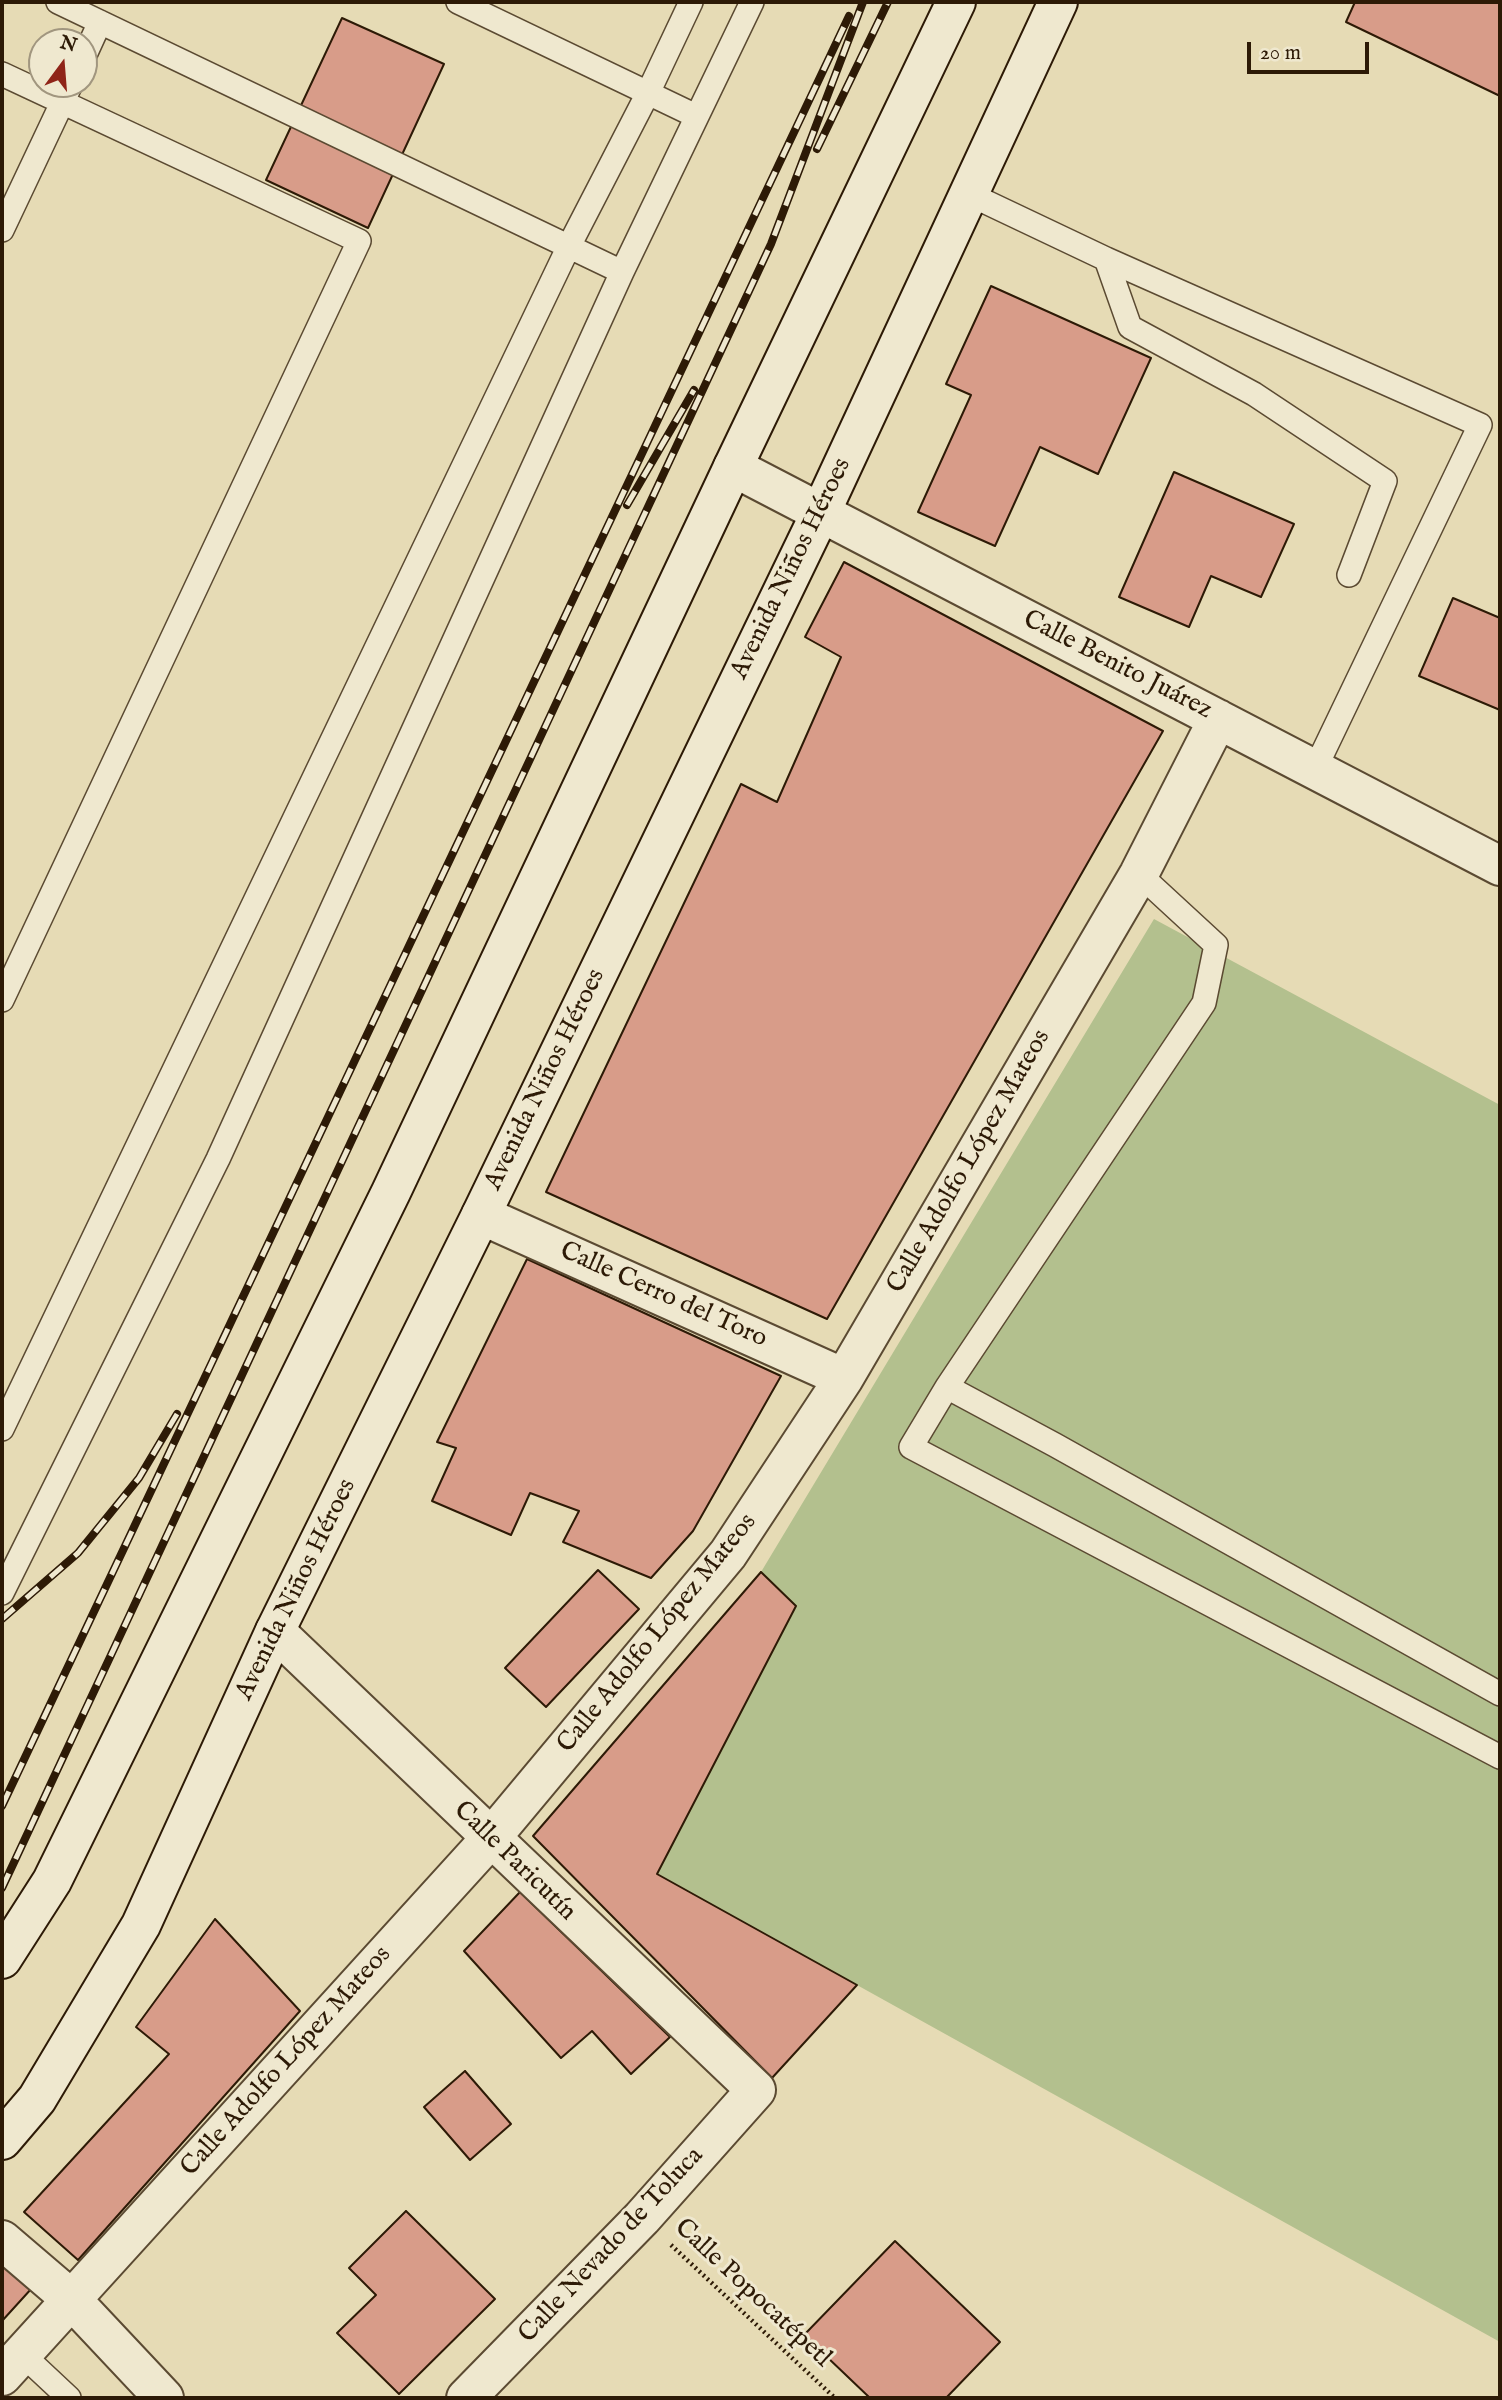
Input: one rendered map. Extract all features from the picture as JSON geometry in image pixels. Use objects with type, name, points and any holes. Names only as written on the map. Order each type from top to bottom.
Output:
[{"type":"street","points":[[2,1959],[52,1881],[192,1601],[391,1192],[956,2]]},
{"type":"street","name":"Avenida Niños Héroes","points":[[2,2140],[37,2099],[141,1925],[275,1632],[481,1215],[821,512],[1058,2]]},
{"type":"street","name":"Calle Benito Juárez","points":[[733,467],[1500,866]]},
{"type":"street","name":"Calle Adolfo López Mateos","points":[[12,2365],[490,1839],[729,1554],[844,1378],[1139,874],[1218,719]]},
{"type":"street","name":"Calle Cerro del Toro","points":[[481,1215],[844,1378]]},
{"type":"street","name":"Calle Paricutín","points":[[275,1632],[756,2090]]},
{"type":"street","name":"Calle Nevado de Toluca","points":[[466,2398],[642,2218],[756,2090]]},
{"type":"street","points":[[2,2240],[71,2300],[164,2398]]},
{"type":"lane","points":[[58,2],[622,272]]},
{"type":"lane","points":[[458,2],[696,116]]},
{"type":"lane","points":[[2,1429],[569,246],[648,93],[691,2]]},
{"type":"lane","points":[[2,1593],[218,1159],[622,272],[752,2]]},
{"type":"lane","points":[[97,28],[100,22]]},
{"type":"lane","points":[[2,74],[28,82]]},
{"type":"lane","points":[[2,230],[65,98]]},
{"type":"lane","points":[[2,1000],[359,242],[77,98]]},
{"type":"lane","points":[[969,194],[1106,259],[1480,425],[1315,769]]},
{"type":"lane","points":[[1106,259],[1130,327],[1254,394],[1385,481],[1349,575]]},
{"type":"lane","points":[[1139,874],[1216,945],[1204,1003],[947,1387],[911,1447],[1500,1757]]},
{"type":"lane","points":[[947,1387],[1500,1694]]},
{"type":"lane","points":[[12,2365],[69,2398]]},
{"type":"path","name":"Calle Popocatépetl","points":[[642,2218],[835,2398]]},
{"type":"green space","points":[[1154,919],[1500,1105],[1500,2342],[657,1874],[796,1606],[761,1572]]},
{"type":"building","points":[[1355,2],[1500,2],[1500,96],[1346,22]]},
{"type":"building","points":[[342,18],[444,64],[368,228],[266,180]]},
{"type":"building","points":[[991,286],[1151,358],[1098,474],[1040,447],[995,546],[918,512],[971,395],[946,384]]},
{"type":"building","points":[[1174,472],[1294,524],[1261,597],[1211,576],[1189,627],[1119,597]]},
{"type":"building","points":[[844,562],[1163,731],[827,1319],[546,1192],[741,784],[777,802],[841,657],[805,637]]},
{"type":"building","points":[[1453,598],[1500,618],[1500,710],[1419,676]]},
{"type":"building","points":[[527,1259],[781,1376],[693,1531],[651,1578],[563,1542],[579,1511],[530,1493],[511,1535],[432,1501],[456,1448],[437,1442]]},
{"type":"building","points":[[598,1570],[639,1609],[546,1707],[505,1668]]},
{"type":"building","points":[[761,1572],[796,1606],[657,1874],[857,1985],[772,2078],[533,1836]]},
{"type":"building","points":[[520,1892],[670,2037],[631,2074],[592,2031],[561,2058],[464,1951]]},
{"type":"building","points":[[215,1919],[300,2011],[78,2260],[24,2212],[169,2054],[136,2027]]},
{"type":"building","points":[[465,2071],[511,2124],[470,2160],[424,2107]]},
{"type":"building","points":[[406,2211],[495,2299],[399,2394],[337,2333],[376,2295],[349,2268]]},
{"type":"building","points":[[895,2241],[1000,2342],[946,2398],[870,2398],[804,2335]]},
{"type":"building","points":[[2,2263],[32,2288],[2,2321]]},
{"type":"railway","points":[[2,1888],[771,244],[863,2]]},
{"type":"railway","points":[[817,149],[888,2]]},
{"type":"railway","points":[[2,1806],[849,16]]},
{"type":"railway","points":[[627,505],[694,390]]},
{"type":"railway","points":[[2,1619],[78,1553],[139,1478],[177,1414]]}]
